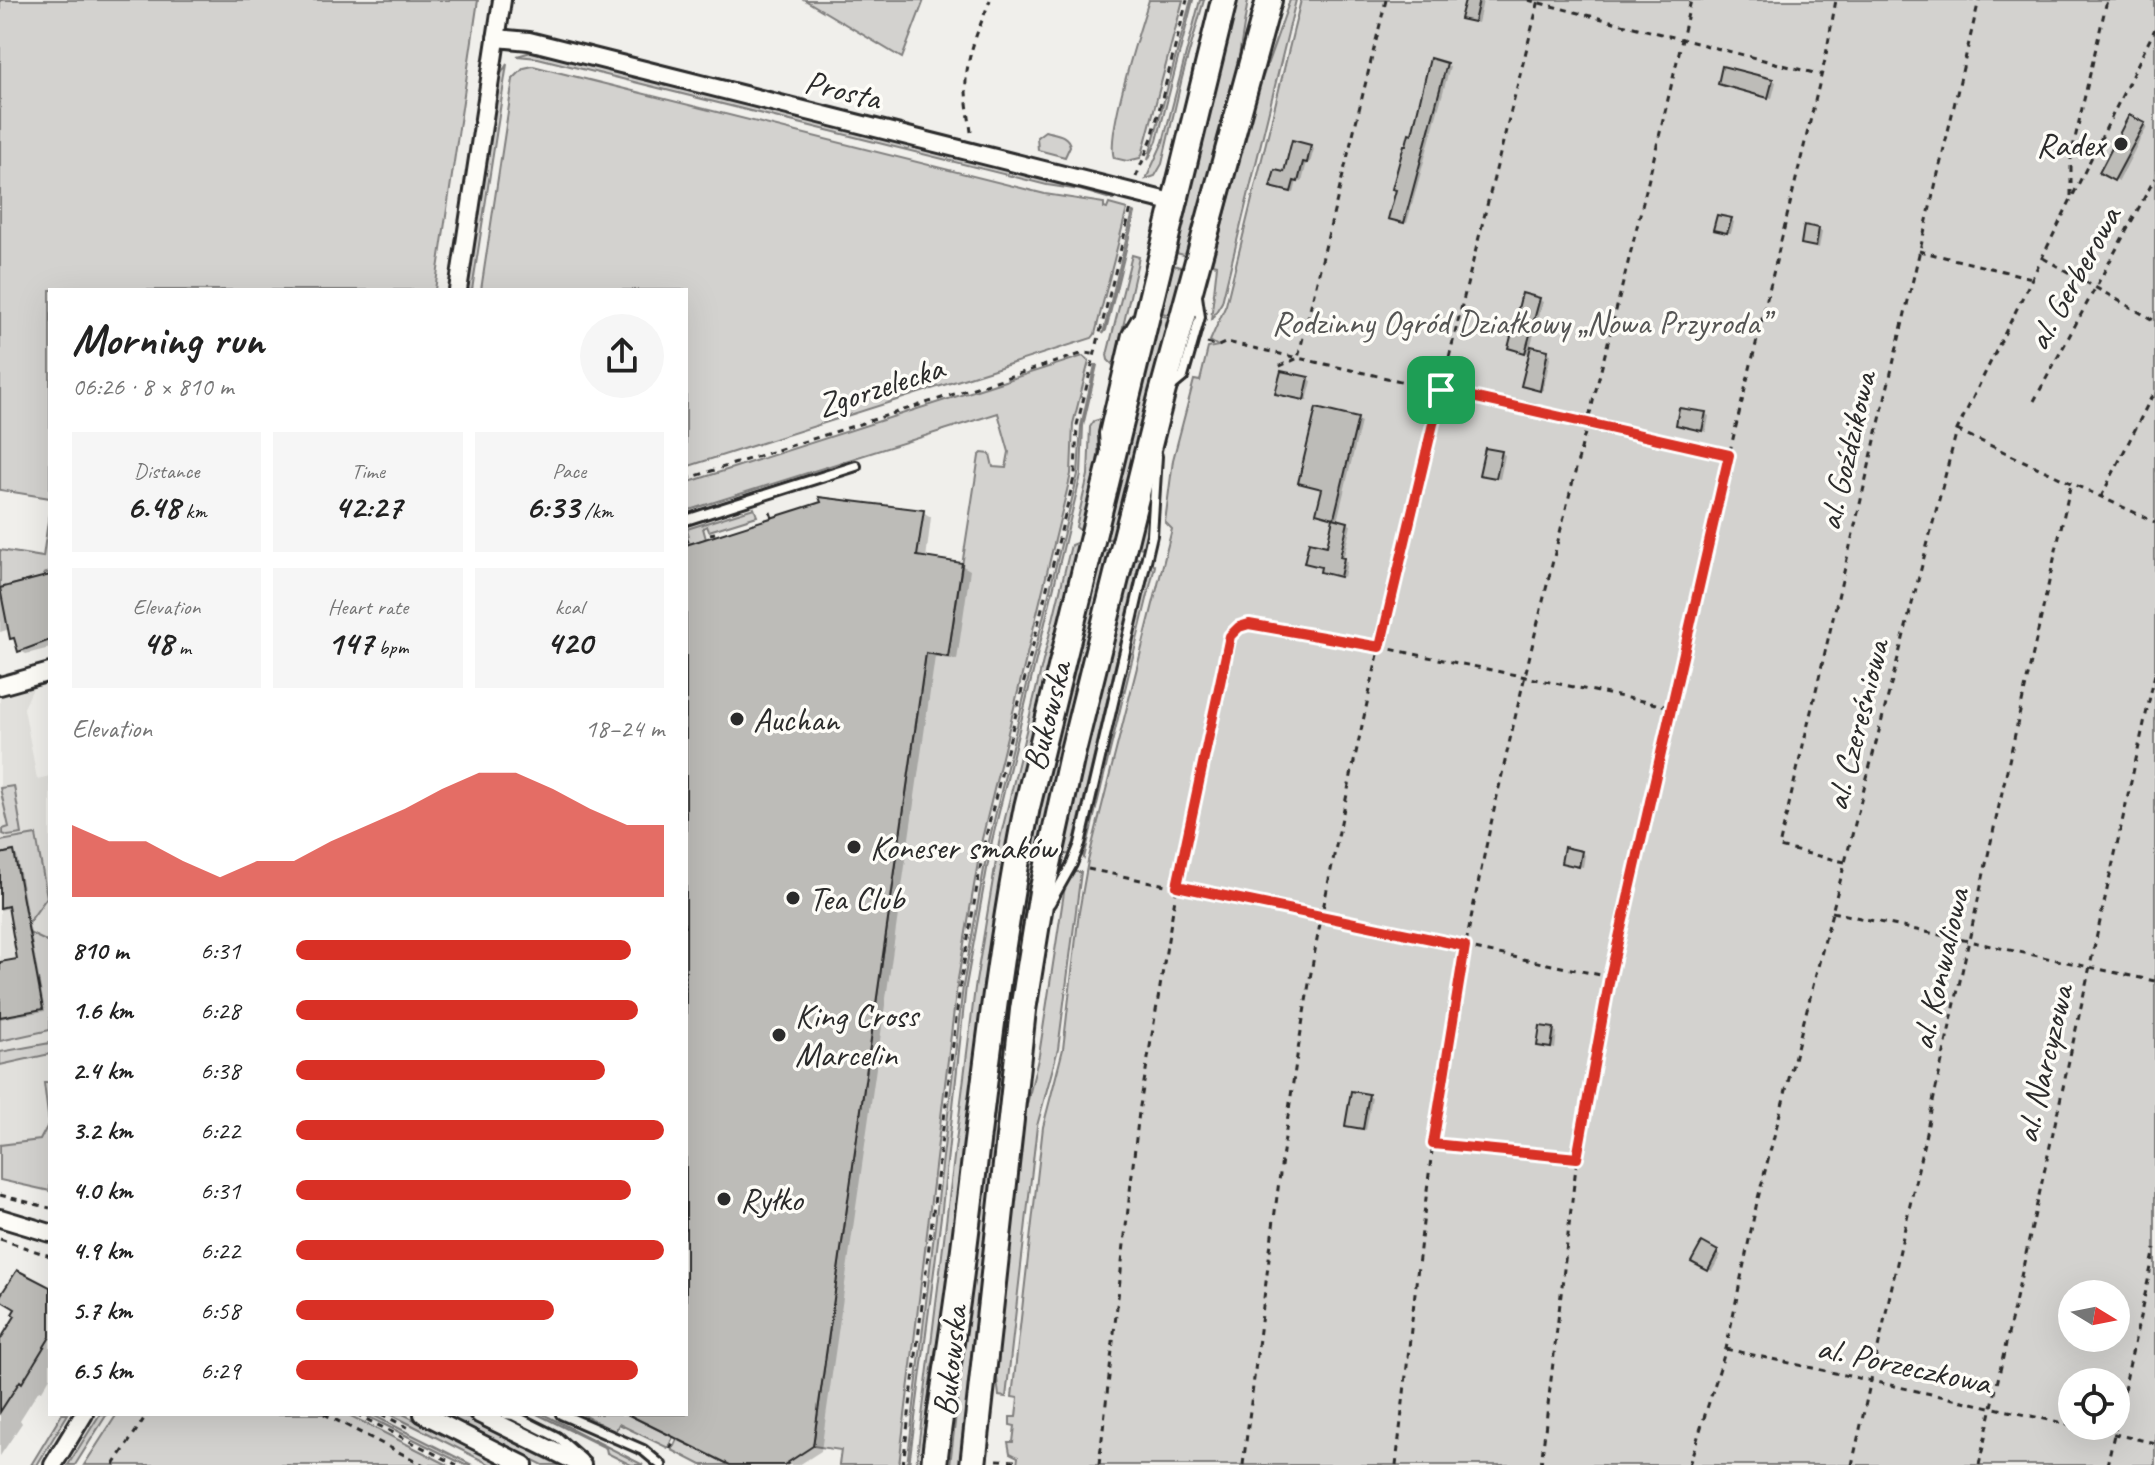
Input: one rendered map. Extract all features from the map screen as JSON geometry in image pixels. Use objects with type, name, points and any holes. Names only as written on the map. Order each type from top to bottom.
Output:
[{"type":"main road","name":"Bukowska","points":[[934,1465],[945,1370],[961,1275],[999,960],[1013,875],[1224,0]]},
{"type":"main road","name":"Bukowska","points":[[985,1462],[1011,1110],[1036,928],[1068,769],[1161,397],[1269,0]]},
{"type":"street","points":[[458,288],[502,0]]},
{"type":"street","name":"Prosta","points":[[496,38],[529,41],[1175,203]]},
{"type":"street","points":[[0,686],[48,673]]},
{"type":"street","points":[[0,1218],[48,1232]]},
{"type":"street","points":[[53,1465],[83,1416]]},
{"type":"street","points":[[427,1416],[524,1465]]},
{"type":"street","points":[[483,1416],[582,1465]]},
{"type":"lane","points":[[688,519],[856,466]]},
{"type":"lane","points":[[515,1416],[557,1437],[588,1465]]},
{"type":"lane","points":[[566,1416],[643,1450],[662,1464]]},
{"type":"path","points":[[971,132],[966,83],[968,68],[990,0]]},
{"type":"path","points":[[1134,182],[1152,138],[1187,0]]},
{"type":"path","points":[[1298,358],[1386,0]]},
{"type":"path","points":[[1528,0],[1822,75]]},
{"type":"path","points":[[1396,1465],[1433,1144],[1465,946],[1524,677],[1691,0]]},
{"type":"path","points":[[1541,1465],[1577,1158],[1610,977],[1729,455],[1822,75],[1836,0]]},
{"type":"path","name":"al. Goździkowa","points":[[1845,862],[1779,847],[1979,0]]},
{"type":"path","points":[[2071,200],[2071,156],[2107,0]]},
{"type":"path","points":[[1243,1465],[1286,1127],[1322,917],[1380,647],[1538,1]]},
{"type":"path","name":"al. Czereśniowa","points":[[1689,1465],[1726,1349],[1757,1202],[1957,430],[2155,29]]},
{"type":"path","name":"al. Gerberowa","points":[[2034,401],[2155,178]]},
{"type":"path","points":[[1919,251],[2032,278]]},
{"type":"path","points":[[2043,258],[2155,321]]},
{"type":"path","points":[[1204,343],[1218,346],[1227,342],[1729,455]]},
{"type":"path","name":"Zgorzelecka","points":[[688,478],[1084,353],[1093,354]]},
{"type":"path","points":[[1278,367],[1298,358]]},
{"type":"path","points":[[2101,497],[2155,390]]},
{"type":"path","points":[[1957,430],[2155,522]]},
{"type":"path","name":"al. Konwaliowa","points":[[1852,1465],[2071,483]]},
{"type":"path","points":[[770,512],[772,518]]},
{"type":"path","points":[[1099,1465],[1139,1112],[1177,886],[1230,636],[1239,627],[1249,624],[1380,647],[1671,707]]},
{"type":"path","name":"al. Narcyzowa","points":[[1979,1465],[2155,674]]},
{"type":"path","points":[[1086,868],[1089,863],[1096,870],[1610,977]]},
{"type":"path","points":[[1832,912],[2155,981]]},
{"type":"path","points":[[1433,1144],[1577,1158]]},
{"type":"path","points":[[0,1195],[48,1207]]},
{"type":"path","points":[[0,1239],[48,1255]]},
{"type":"path","points":[[2129,1368],[2155,1249]]},
{"type":"path","name":"al. Porzeczkowa","points":[[1726,1349],[2058,1422]]},
{"type":"path","points":[[114,1465],[146,1416]]},
{"type":"path","points":[[328,1416],[424,1465]]},
{"type":"path","points":[[360,1416],[457,1465]]},
{"type":"path","points":[[670,1449],[675,1438]]},
{"type":"path","points":[[2130,1438],[2155,1443]]},
{"type":"path","points":[[2107,1465],[2113,1440]]},
{"type":"path","points":[[985,1462],[1014,1463]]},
{"type":"shaded area","points":[[33,688],[24,708],[37,779],[48,776],[48,1192],[0,1180],[0,697]]},
{"type":"green space","points":[[0,0],[478,0],[435,288],[48,288],[48,498],[0,490]]},
{"type":"green space","points":[[805,0],[924,0],[902,58]]},
{"type":"green space","points":[[1149,0],[1183,0],[1142,155],[1127,161],[1114,158],[1115,128],[1125,81]]},
{"type":"green space","points":[[1191,0],[1157,141],[1148,160]]},
{"type":"green space","points":[[1200,0],[1204,0],[1162,164],[1155,176],[1146,179],[1163,142]]},
{"type":"green space","points":[[1237,0],[1248,0],[1237,69],[1188,256],[1176,253]]},
{"type":"green space","points":[[1290,0],[1296,0],[1222,302],[1211,320],[1217,265],[1212,264],[1256,96]]},
{"type":"green space","name":"Rodzinny Ogród Działkowy „Nowa Przyroda”","points":[[1301,0],[2155,0],[2155,1465],[1017,1465],[1018,1457],[1010,1453],[1008,1442],[1013,1442],[1015,1426],[1010,1425],[1010,1417],[1016,1417],[1018,1398],[1012,1397],[1043,1127],[1063,1049],[1079,912],[1088,861],[1172,529],[1165,522],[1173,460],[1194,380],[1200,381],[1208,348],[1218,346],[1210,341],[1226,305]]},
{"type":"green space","points":[[531,52],[1115,196],[1114,200],[538,58],[517,56]]},
{"type":"green space","points":[[507,64],[472,288],[467,288],[499,77]]},
{"type":"green space","points":[[533,66],[1045,194],[1104,203],[1107,209],[1109,204],[1127,209],[1095,334],[1092,338],[688,466],[688,288],[481,288],[513,79],[524,68]]},
{"type":"green space","points":[[1045,131],[1067,139],[1070,146],[1065,157],[1038,150],[1037,137]]},
{"type":"green space","points":[[1133,212],[1135,213],[1103,334]]},
{"type":"green space","points":[[1132,255],[1139,257],[1114,366],[1107,355]]},
{"type":"green space","points":[[1173,265],[1185,268],[1171,315],[1162,313]]},
{"type":"green space","points":[[1159,315],[1173,318],[1114,540],[1104,538]]},
{"type":"green space","points":[[1083,356],[1089,361],[1073,424],[1071,474],[982,839],[957,985],[899,1465],[839,1465],[841,1450],[813,1446],[926,653],[948,656],[979,456],[982,453],[990,454],[993,467],[1006,468],[1009,452],[998,413],[688,510],[688,482]]},
{"type":"green space","points":[[1095,365],[1083,426],[1081,475],[992,841],[966,986],[942,1209],[907,1465],[963,986],[989,841],[1078,474],[1081,426]]},
{"type":"green space","points":[[1101,419],[1097,476],[1083,533],[1076,527],[1088,475],[1090,427],[1094,421]]},
{"type":"green space","points":[[1148,502],[1150,513],[1143,548],[1135,546]]},
{"type":"green space","points":[[754,508],[757,516],[709,531],[707,526],[703,528],[706,539],[688,544],[688,529]]},
{"type":"green space","points":[[48,521],[48,573],[44,574],[45,577],[0,588],[0,550],[43,557]]},
{"type":"green space","points":[[1081,544],[1009,844],[984,988],[951,1274],[932,1368],[920,1465],[916,1465],[975,988],[999,843],[1071,545]]},
{"type":"green space","points":[[1101,549],[1112,552],[1056,777],[964,1465],[950,1465],[1011,950],[1045,775]]},
{"type":"green space","points":[[1132,557],[1140,559],[1073,846],[1069,854],[1062,855]]},
{"type":"green space","points":[[1150,562],[1155,566],[1084,858],[1082,853]]},
{"type":"green space","points":[[14,786],[22,834],[8,836],[3,834],[3,829],[9,827],[0,788]]},
{"type":"green space","points":[[36,835],[47,897],[27,925],[13,851],[0,854],[0,841]]},
{"type":"green space","points":[[1075,872],[1081,872],[1058,1049],[1037,1126],[1006,1397],[999,1396],[995,1360],[1019,1137],[1039,1055],[1065,886]]},
{"type":"green space","points":[[29,933],[48,942],[48,1030],[0,1041],[0,1017]]},
{"type":"green space","points":[[48,1043],[48,1054],[0,1065],[0,1052]]},
{"type":"green space","points":[[44,1083],[48,1083],[48,1115]]},
{"type":"green space","points":[[48,1125],[48,1191],[0,1180],[0,1145],[40,1140]]},
{"type":"green space","points":[[61,1416],[67,1416],[37,1465],[31,1465]]},
{"type":"green space","points":[[99,1416],[106,1416],[75,1465],[68,1465]]},
{"type":"green space","points":[[116,1416],[351,1416],[448,1465],[84,1465]]},
{"type":"green space","points":[[367,1416],[375,1416],[472,1465],[465,1465]]},
{"type":"green space","points":[[394,1416],[407,1416],[504,1465],[491,1465]]},
{"type":"green space","points":[[446,1416],[465,1416],[562,1465],[543,1465]]},
{"type":"green space","points":[[541,1416],[547,1416],[643,1465],[631,1465],[607,1453],[606,1448]]},
{"type":"green space","points":[[586,1416],[631,1416],[673,1437],[668,1448],[619,1424],[615,1432]]},
{"type":"green space","points":[[677,1439],[730,1465],[701,1465],[672,1450]]},
{"type":"building","points":[[1465,0],[1479,0],[1474,22],[1460,19]]},
{"type":"building","points":[[1430,58],[1447,63],[1404,223],[1388,219],[1396,190],[1392,189],[1404,145],[1409,133],[1412,134]]},
{"type":"building","points":[[1722,66],[1773,79],[1768,98],[1718,84]]},
{"type":"building","points":[[2129,115],[2145,123],[2114,181],[2099,173]]},
{"type":"building","points":[[1292,140],[1311,145],[1307,163],[1303,162],[1298,182],[1294,181],[1291,192],[1270,187],[1275,170],[1284,172]]},
{"type":"building","points":[[1717,215],[1732,218],[1727,233],[1713,230]]},
{"type":"building","points":[[1804,225],[1819,228],[1816,247],[1801,244]]},
{"type":"building","points":[[1522,293],[1540,298],[1525,353],[1508,348]]},
{"type":"building","points":[[1531,346],[1548,350],[1540,391],[1521,386]]},
{"type":"building","points":[[1281,371],[1309,377],[1304,400],[1275,394]]},
{"type":"building","points":[[1316,408],[1358,418],[1334,518],[1316,513],[1322,489],[1298,483]]},
{"type":"building","points":[[1679,408],[1706,412],[1702,431],[1676,425]]},
{"type":"building","points":[[1485,448],[1502,451],[1496,478],[1479,475]]},
{"type":"building","name":"King Cross Marcelin","points":[[819,497],[924,510],[917,556],[962,563],[948,657],[926,653],[813,1446],[784,1465],[730,1465],[631,1416],[688,1416],[688,544],[821,502]]},
{"type":"building","points":[[1333,518],[1348,522],[1340,557],[1344,558],[1340,577],[1320,572],[1321,567],[1304,563],[1309,542],[1327,546]]},
{"type":"building","points":[[48,576],[48,641],[18,652],[14,638],[10,639],[0,588]]},
{"type":"building","points":[[1564,847],[1582,851],[1579,867],[1561,863]]},
{"type":"building","points":[[14,851],[43,1009],[0,1017],[0,962],[17,959],[8,906],[0,908],[0,854]]},
{"type":"building","points":[[1540,1026],[1554,1028],[1551,1048],[1537,1046]]},
{"type":"building","points":[[1351,1091],[1369,1094],[1363,1129],[1345,1126]]},
{"type":"building","points":[[1702,1242],[1718,1251],[1708,1271],[1691,1262]]},
{"type":"building","points":[[17,1270],[48,1286],[48,1340],[0,1412],[0,1340],[15,1316],[12,1314],[15,1309],[0,1300]]},
{"type":"place","name":"Radex","points":[[2121,144]]},
{"type":"place","name":"Auchan","points":[[737,719]]},
{"type":"place","name":"Koneser smaków","points":[[854,847]]},
{"type":"place","name":"Tea Club","points":[[793,898]]},
{"type":"place","name":"King Cross Marcelin","points":[[779,1035]]},
{"type":"place","name":"Ryłko","points":[[724,1199]]},
{"type":"route","points":[[1441,390],[1729,455],[1610,977],[1577,1158],[1433,1144],[1465,946],[1177,886],[1230,636],[1239,627],[1249,624],[1380,647],[1441,390]]}]
